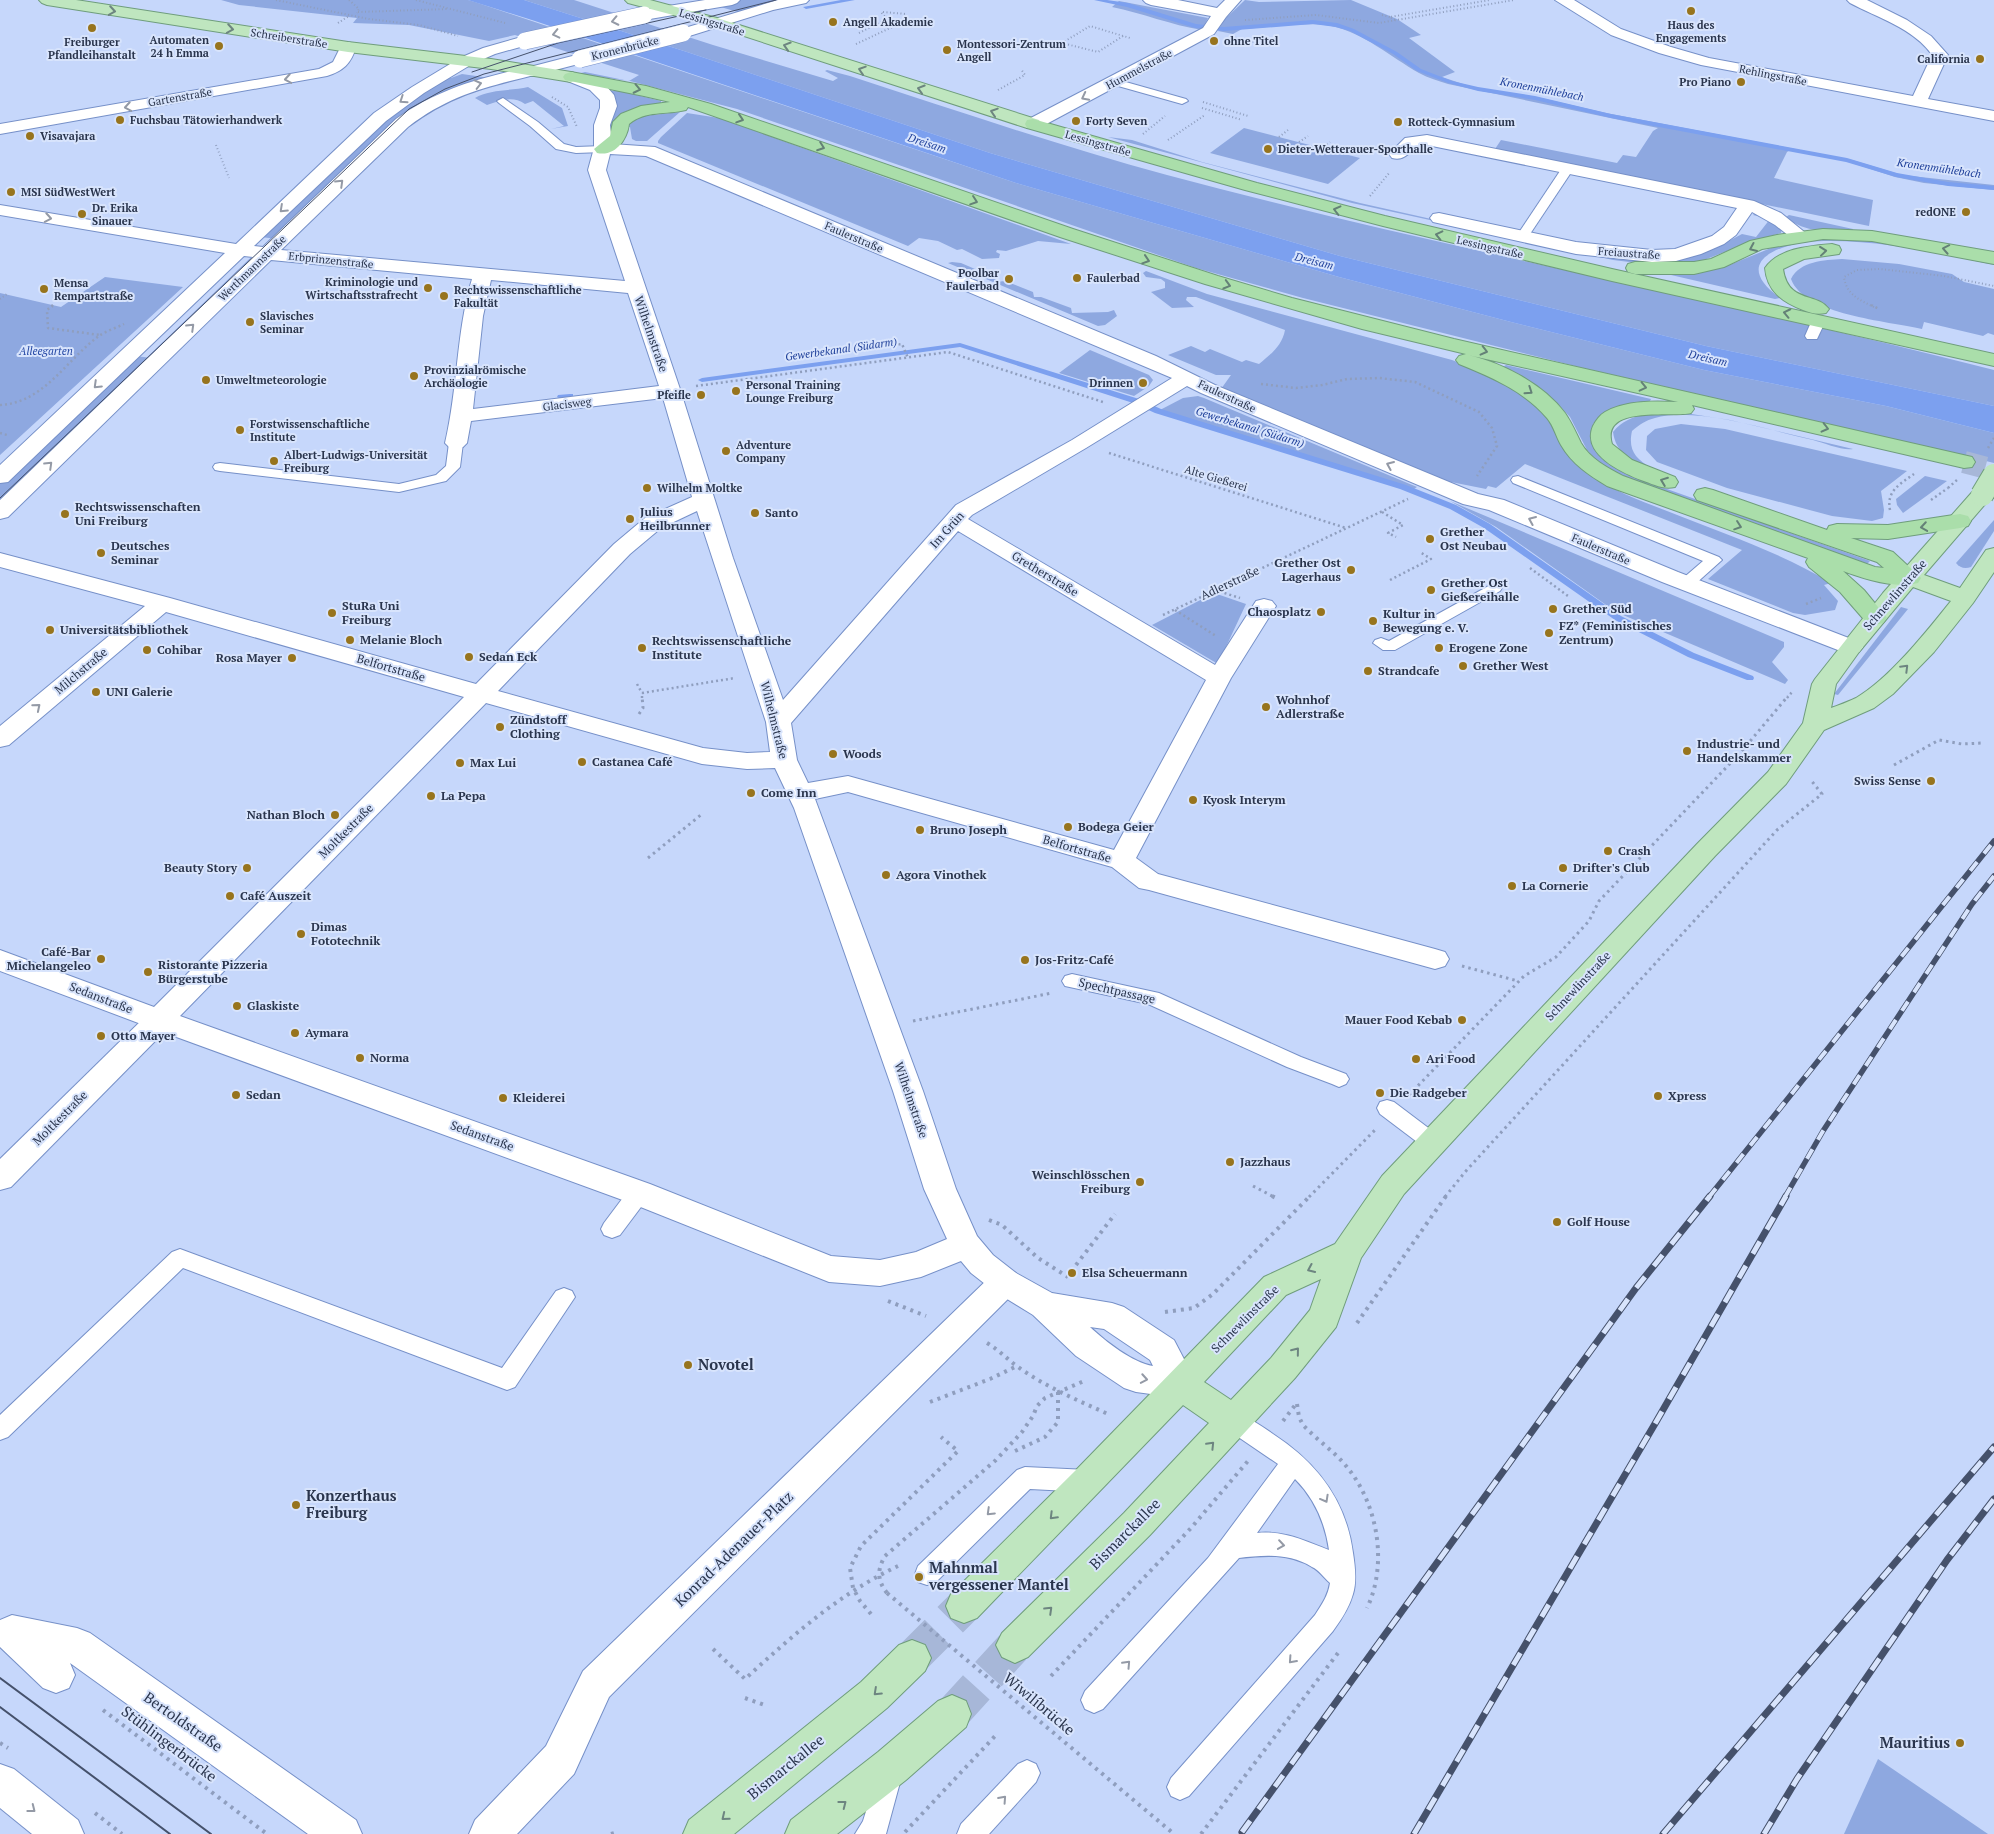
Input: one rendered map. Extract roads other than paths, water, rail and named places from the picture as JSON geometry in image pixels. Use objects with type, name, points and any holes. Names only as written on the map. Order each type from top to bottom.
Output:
[{"type":"highway","points":[[571,77],[646,91],[705,107],[1142,259],[1352,320],[1778,417],[1964,462]]},
{"type":"highway","points":[[603,149],[617,140],[620,136],[621,122],[635,112],[654,108],[705,107]]},
{"type":"highway","name":"Lessingstraße","points":[[1033,124],[1246,186],[1384,222],[1569,265]]},
{"type":"highway","points":[[1569,265],[1655,269],[1694,268],[1716,263],[1756,246],[1800,235],[1823,234],[1872,236],[1994,258]]},
{"type":"highway","points":[[1920,343],[1799,302],[1785,294],[1777,286],[1774,268],[1785,259],[1802,254],[1822,250],[1853,250],[1899,254],[1994,272]]},
{"type":"highway","points":[[1569,265],[1815,328],[1920,343],[1994,360]]},
{"type":"highway","points":[[1352,320],[1494,371],[1528,390],[1556,414],[1580,456],[1595,470],[1615,481],[1871,573],[1910,578]]},
{"type":"highway","points":[[1778,417],[1674,408],[1636,409],[1614,416],[1605,423],[1601,429],[1600,440],[1604,448],[1617,460],[1644,473],[1885,557],[1910,578]]},
{"type":"highway","points":[[1804,528],[1853,533],[1888,532],[1960,521]]},
{"type":"highway","points":[[1776,540],[1832,573],[1864,602],[1875,618]]},
{"type":"main road","name":"Schreiberstraße","points":[[46,0],[348,47],[466,61],[571,77]]},
{"type":"main road","name":"Lessingstraße","points":[[633,0],[670,10],[689,27]]},
{"type":"main road","name":"Lessingstraße","points":[[718,23],[1033,124]]},
{"type":"main road","name":"Schnewlinstraße","points":[[1233,1421],[1283,1368],[1324,1317],[1346,1253],[1394,1185],[1706,850],[1777,778],[1815,724],[1824,684],[1875,618],[1982,495],[1994,475]]},
{"type":"main road","points":[[1815,724],[1865,703],[1884,689],[1926,647],[1965,598],[1994,554]]},
{"type":"main road","points":[[1910,578],[1965,598]]},
{"type":"main road","name":"Schnewlinstraße","points":[[1180,1384],[1275,1286],[1346,1253]]},
{"type":"main road","points":[[964,1606],[1088,1481],[1180,1384],[1233,1421]]},
{"type":"main road","name":"Bismarckallee","points":[[1015,1645],[1037,1621],[1137,1524],[1233,1421]]},
{"type":"main road","name":"Bismarckallee","points":[[703,1834],[874,1696],[912,1658]]},
{"type":"main road","points":[[805,1834],[892,1766],[952,1714]]},
{"type":"street","points":[[466,61],[489,51],[521,42],[644,14],[732,0]]},
{"type":"street","name":"Kronenbrücke","points":[[532,71],[689,27],[718,23],[770,6],[801,0]]},
{"type":"street","points":[[1152,0],[1198,8],[1214,23]]},
{"type":"street","name":"Hummelstraße","points":[[1033,124],[1115,82],[1214,23],[1233,0]]},
{"type":"street","name":"Rehlingstraße","points":[[1563,0],[1616,32],[1707,62],[1994,116]]},
{"type":"street","points":[[1855,0],[1922,36],[1936,46],[1940,55],[1920,101]]},
{"type":"street","points":[[761,38],[762,20],[770,6]]},
{"type":"street","points":[[495,65],[493,60],[496,56],[521,42]]},
{"type":"street","name":"Gartenstraße","points":[[0,129],[321,73],[336,69],[344,60],[348,47]]},
{"type":"street","name":"Werthmannstraße","points":[[0,477],[389,110],[466,61]]},
{"type":"street","name":"Werthmannstraße","points":[[0,512],[402,123],[418,110],[457,90],[532,71]]},
{"type":"street","name":"Wilhelmstraße","points":[[571,77],[596,87],[607,98],[609,107],[602,126],[603,149],[597,168],[670,390],[703,500],[778,722],[784,760],[801,793],[886,1027],[940,1189],[954,1223],[966,1245],[982,1264],[1005,1282],[1045,1305],[1088,1346],[1136,1378],[1180,1384]]},
{"type":"street","points":[[1398,154],[1412,142],[1427,140],[1568,168],[1748,205],[1776,216],[1800,235]]},
{"type":"street","name":"Faulerstraße","points":[[603,149],[631,149],[655,153],[1187,377],[1208,389],[1458,494],[1496,505],[1670,578],[1851,647]]},
{"type":"street","name":"Freiaustraße","points":[[1439,218],[1522,237],[1604,252],[1652,256],[1694,250],[1718,240],[1730,231],[1748,205]]},
{"type":"street","name":"Erbprinzenstraße","points":[[0,210],[240,250],[483,275],[636,288]]},
{"type":"street","points":[[456,442],[463,416],[472,325],[479,286],[483,275]]},
{"type":"street","name":"Im Grün","points":[[778,722],[964,510],[1080,444],[1187,377]]},
{"type":"street","name":"Glacisweg","points":[[463,416],[670,390]]},
{"type":"street","name":"Moltkestraße","points":[[0,1178],[159,1020],[622,549],[654,523],[703,500]]},
{"type":"street","name":"Gretherstraße","points":[[955,520],[1219,678]]},
{"type":"street","name":"Belfortstraße","points":[[0,560],[162,603],[702,756],[747,762],[784,760]]},
{"type":"street","name":"Milchstraße","points":[[0,739],[162,603]]},
{"type":"street","points":[[1121,861],[1219,678],[1264,606]]},
{"type":"street","name":"Belfortstraße","points":[[801,793],[848,784],[1121,861],[1149,881],[1434,959]]},
{"type":"street","name":"Sedanstraße","points":[[0,960],[159,1020],[639,1193],[830,1269],[880,1273],[921,1264],[966,1245]]},
{"type":"street","name":"Konrad-Adenauer-Platz","points":[[489,1834],[560,1760],[596,1684],[1005,1282]]},
{"type":"street","name":"Bertoldstraße","points":[[7,1630],[56,1675]]},
{"type":"street","name":"Bertoldstraße","points":[[7,1630],[77,1646],[342,1834]]},
{"type":"street","points":[[0,1783],[64,1834]]},
{"type":"lane","points":[[1115,82],[1182,101]]},
{"type":"lane","points":[[503,101],[534,124],[560,147],[576,150],[603,149]]},
{"type":"lane","points":[[1522,237],[1568,168]]},
{"type":"lane","points":[[220,467],[399,488],[441,478],[453,467],[456,442]]},
{"type":"lane","points":[[1518,480],[1714,560],[1687,583]]},
{"type":"lane","points":[[1381,643],[1389,647],[1494,588]]},
{"type":"lane","name":"Spechtpassage","points":[[1072,981],[1152,998],[1294,1062],[1339,1079]]},
{"type":"lane","points":[[1390,1110],[1432,1142]]},
{"type":"lane","points":[[612,1229],[639,1193]]},
{"type":"lane","points":[[0,1430],[180,1258],[507,1380],[564,1298]]},
{"type":"lane","points":[[1180,1787],[1324,1623],[1338,1603],[1343,1588],[1341,1541],[1334,1515],[1323,1494],[1294,1462],[1266,1440],[1233,1421]]},
{"type":"lane","points":[[1094,1700],[1233,1547],[1266,1498],[1294,1462]]},
{"type":"lane","points":[[927,1574],[1025,1478],[1088,1481]]},
{"type":"lane","points":[[1233,1547],[1268,1543],[1292,1547],[1322,1559],[1343,1579]]},
{"type":"lane","points":[[869,1834],[874,1829],[892,1766]]},
{"type":"lane","points":[[971,1834],[1027,1772]]},
{"type":"water","name":"Dreisam","points":[[468,0],[524,0],[990,153],[1340,256],[1706,346],[1994,406],[1994,433],[1886,406],[1704,370],[1339,277],[1016,183]]},
{"type":"waterway","name":"Kronenmühlebach","points":[[806,7],[852,0]]},
{"type":"waterway","name":"Kronenmühlebach","points":[[1097,0],[1128,5],[1195,26],[1224,29],[1313,22],[1337,25],[1352,30],[1395,53],[1419,70],[1450,82],[1478,89],[1535,98],[1611,116],[1847,160],[1896,175],[1948,184],[1994,188]]},
{"type":"waterway","name":"Gewerbekanal (Südarm)","points":[[702,380],[960,345],[1136,401],[1158,411],[1403,487],[1453,507],[1487,526],[1618,618],[1691,655],[1750,678]]},
{"type":"waterway","name":"Gewerbekanal (Südarm)","points":[[561,397],[570,396]]},
{"type":"tunnel","points":[[1964,462],[1994,470]]},
{"type":"tunnel","points":[[912,1658],[964,1606]]},
{"type":"tunnel","points":[[952,1714],[1015,1645]]},
{"type":"tram line","points":[[0,498],[409,109],[445,89],[484,74],[776,0]]},
{"type":"tram line","points":[[472,72],[558,43],[706,10]]},
{"type":"tram line","points":[[0,1678],[211,1834]]},
{"type":"tram line","points":[[0,1707],[170,1834]]},
{"type":"railway","points":[[1709,1197],[1994,841]]},
{"type":"railway","points":[[1785,1197],[1823,1131],[1972,904],[1994,876]]},
{"type":"railway","points":[[1242,1832],[1636,1288],[1710,1196]]},
{"type":"railway","points":[[1414,1834],[1656,1422],[1786,1196]]},
{"type":"railway","points":[[1663,1834],[1994,1447]]},
{"type":"railway","points":[[1764,1834],[1797,1779],[1947,1560],[1994,1499]]},
{"type":"place","name":"Haus des Engagements","points":[[1691,11]]},
{"type":"place","name":"Angell Akademie","points":[[833,22]]},
{"type":"place","name":"Freiburger Pfandleihanstalt","points":[[92,28]]},
{"type":"place","name":"ohne Titel","points":[[1214,41]]},
{"type":"place","name":"Automaten 24 h Emma","points":[[219,46]]},
{"type":"place","name":"Montessori-Zentrum Angell","points":[[947,50]]},
{"type":"place","name":"California","points":[[1980,59]]},
{"type":"place","name":"Pro Piano","points":[[1741,82]]},
{"type":"place","name":"Fuchsbau Tätowierhandwerk","points":[[120,120]]},
{"type":"place","name":"Forty Seven","points":[[1076,121]]},
{"type":"place","name":"Rotteck-Gymnasium","points":[[1398,122]]},
{"type":"place","name":"Visavajara","points":[[30,136]]},
{"type":"place","name":"Dieter-Wetterauer-Sporthalle","points":[[1268,149]]},
{"type":"place","name":"MSI SüdWestWert","points":[[11,192]]},
{"type":"place","name":"redONE","points":[[1966,212]]},
{"type":"place","name":"Dr. Erika Sinauer","points":[[82,214]]},
{"type":"place","name":"Faulerbad","points":[[1077,278]]},
{"type":"place","name":"Poolbar Faulerbad","points":[[1009,279]]},
{"type":"place","name":"Kriminologie und Wirtschaftsstrafrecht","points":[[428,288]]},
{"type":"place","name":"Mensa Rempartstraße","points":[[44,289]]},
{"type":"place","name":"Rechtswissenschaftliche Fakultät","points":[[444,296]]},
{"type":"place","name":"Slavisches Seminar","points":[[250,322]]},
{"type":"place","name":"Provinzialrömische Archäologie","points":[[414,376]]},
{"type":"place","name":"Umweltmeteorologie","points":[[206,380]]},
{"type":"place","name":"Drinnen","points":[[1143,383]]},
{"type":"place","name":"Personal Training Lounge Freiburg","points":[[736,391]]},
{"type":"place","name":"Pfeifle","points":[[701,395]]},
{"type":"place","name":"Forstwissenschaftliche Institute","points":[[240,430]]},
{"type":"place","name":"Adventure Company","points":[[726,451]]},
{"type":"place","name":"Albert-Ludwigs-Universität Freiburg","points":[[274,461]]},
{"type":"place","name":"Wilhelm Moltke","points":[[647,488]]},
{"type":"place","name":"Santo","points":[[755,513]]},
{"type":"place","name":"Rechtswissenschaften Uni Freiburg","points":[[65,514]]},
{"type":"place","name":"Julius Heilbrunner","points":[[630,519]]},
{"type":"place","name":"Grether Ost Neubau","points":[[1430,539]]},
{"type":"place","name":"Deutsches Seminar","points":[[101,553]]},
{"type":"place","name":"Grether Ost Lagerhaus","points":[[1351,570]]},
{"type":"place","name":"Grether Ost Gießereihalle","points":[[1431,590]]},
{"type":"place","name":"Grether Süd","points":[[1553,609]]},
{"type":"place","name":"Chaosplatz","points":[[1321,612]]},
{"type":"place","name":"StuRa Uni Freiburg","points":[[332,613]]},
{"type":"place","name":"Kultur in Bewegung e. V.","points":[[1373,621]]},
{"type":"place","name":"Universitätsbibliothek","points":[[50,630]]},
{"type":"place","name":"FZ* (Feministisches Zentrum)","points":[[1549,633]]},
{"type":"place","name":"Melanie Bloch","points":[[350,640]]},
{"type":"place","name":"Rechtswissenschaftliche Institute","points":[[642,648]]},
{"type":"place","name":"Erogene Zone","points":[[1439,648]]},
{"type":"place","name":"Cohibar","points":[[147,650]]},
{"type":"place","name":"Sedan Eck","points":[[469,657]]},
{"type":"place","name":"Rosa Mayer","points":[[292,658]]},
{"type":"place","name":"Grether West","points":[[1463,666]]},
{"type":"place","name":"Strandcafe","points":[[1368,671]]},
{"type":"place","name":"UNI Galerie","points":[[96,692]]},
{"type":"place","name":"Wohnhof Adlerstraße","points":[[1266,707]]},
{"type":"place","name":"Zündstoff Clothing","points":[[500,727]]},
{"type":"place","name":"Industrie- und Handelskammer","points":[[1687,751]]},
{"type":"place","name":"Woods","points":[[833,754]]},
{"type":"place","name":"Castanea Café","points":[[582,762]]},
{"type":"place","name":"Max Lui","points":[[460,763]]},
{"type":"place","name":"Swiss Sense","points":[[1931,781]]},
{"type":"place","name":"Come Inn","points":[[751,793]]},
{"type":"place","name":"La Pepa","points":[[431,796]]},
{"type":"place","name":"Kyosk Interym","points":[[1193,800]]},
{"type":"place","name":"Nathan Bloch","points":[[335,815]]},
{"type":"place","name":"Bodega Geier","points":[[1068,827]]},
{"type":"place","name":"Bruno Joseph","points":[[920,830]]},
{"type":"place","name":"Crash","points":[[1608,851]]},
{"type":"place","name":"Beauty Story","points":[[247,868]]},
{"type":"place","name":"Drifter's Club","points":[[1563,868]]},
{"type":"place","name":"Agora Vinothek","points":[[886,875]]},
{"type":"place","name":"La Cornerie","points":[[1512,886]]},
{"type":"place","name":"Café Auszeit","points":[[230,896]]},
{"type":"place","name":"Dimas Fototechnik","points":[[301,934]]},
{"type":"place","name":"Café-Bar Michelangeleo","points":[[101,959]]},
{"type":"place","name":"Jos-Fritz-Café","points":[[1025,960]]},
{"type":"place","name":"Ristorante Pizzeria Bürgerstube","points":[[148,972]]},
{"type":"place","name":"Glaskiste","points":[[237,1006]]},
{"type":"place","name":"Mauer Food Kebab","points":[[1462,1020]]},
{"type":"place","name":"Aymara","points":[[295,1033]]},
{"type":"place","name":"Otto Mayer","points":[[101,1036]]},
{"type":"place","name":"Norma","points":[[360,1058]]},
{"type":"place","name":"Ari Food","points":[[1416,1059]]},
{"type":"place","name":"Die Radgeber","points":[[1380,1093]]},
{"type":"place","name":"Sedan","points":[[236,1095]]},
{"type":"place","name":"Xpress","points":[[1658,1096]]},
{"type":"place","name":"Kleiderei","points":[[503,1098]]},
{"type":"place","name":"Jazzhaus","points":[[1230,1162]]},
{"type":"place","name":"Weinschlösschen Freiburg","points":[[1140,1182]]},
{"type":"place","name":"Golf House","points":[[1557,1222]]},
{"type":"place","name":"Elsa Scheuermann","points":[[1072,1273]]},
{"type":"place","name":"Novotel","points":[[688,1365]]},
{"type":"place","name":"Konzerthaus Freiburg","points":[[296,1505]]},
{"type":"place","name":"Mahnmal vergessener Mantel","points":[[919,1577]]},
{"type":"place","name":"Mauritius","points":[[1960,1743]]},
{"type":"park label","name":"Alleegarten","points":[[46,351]]}]
